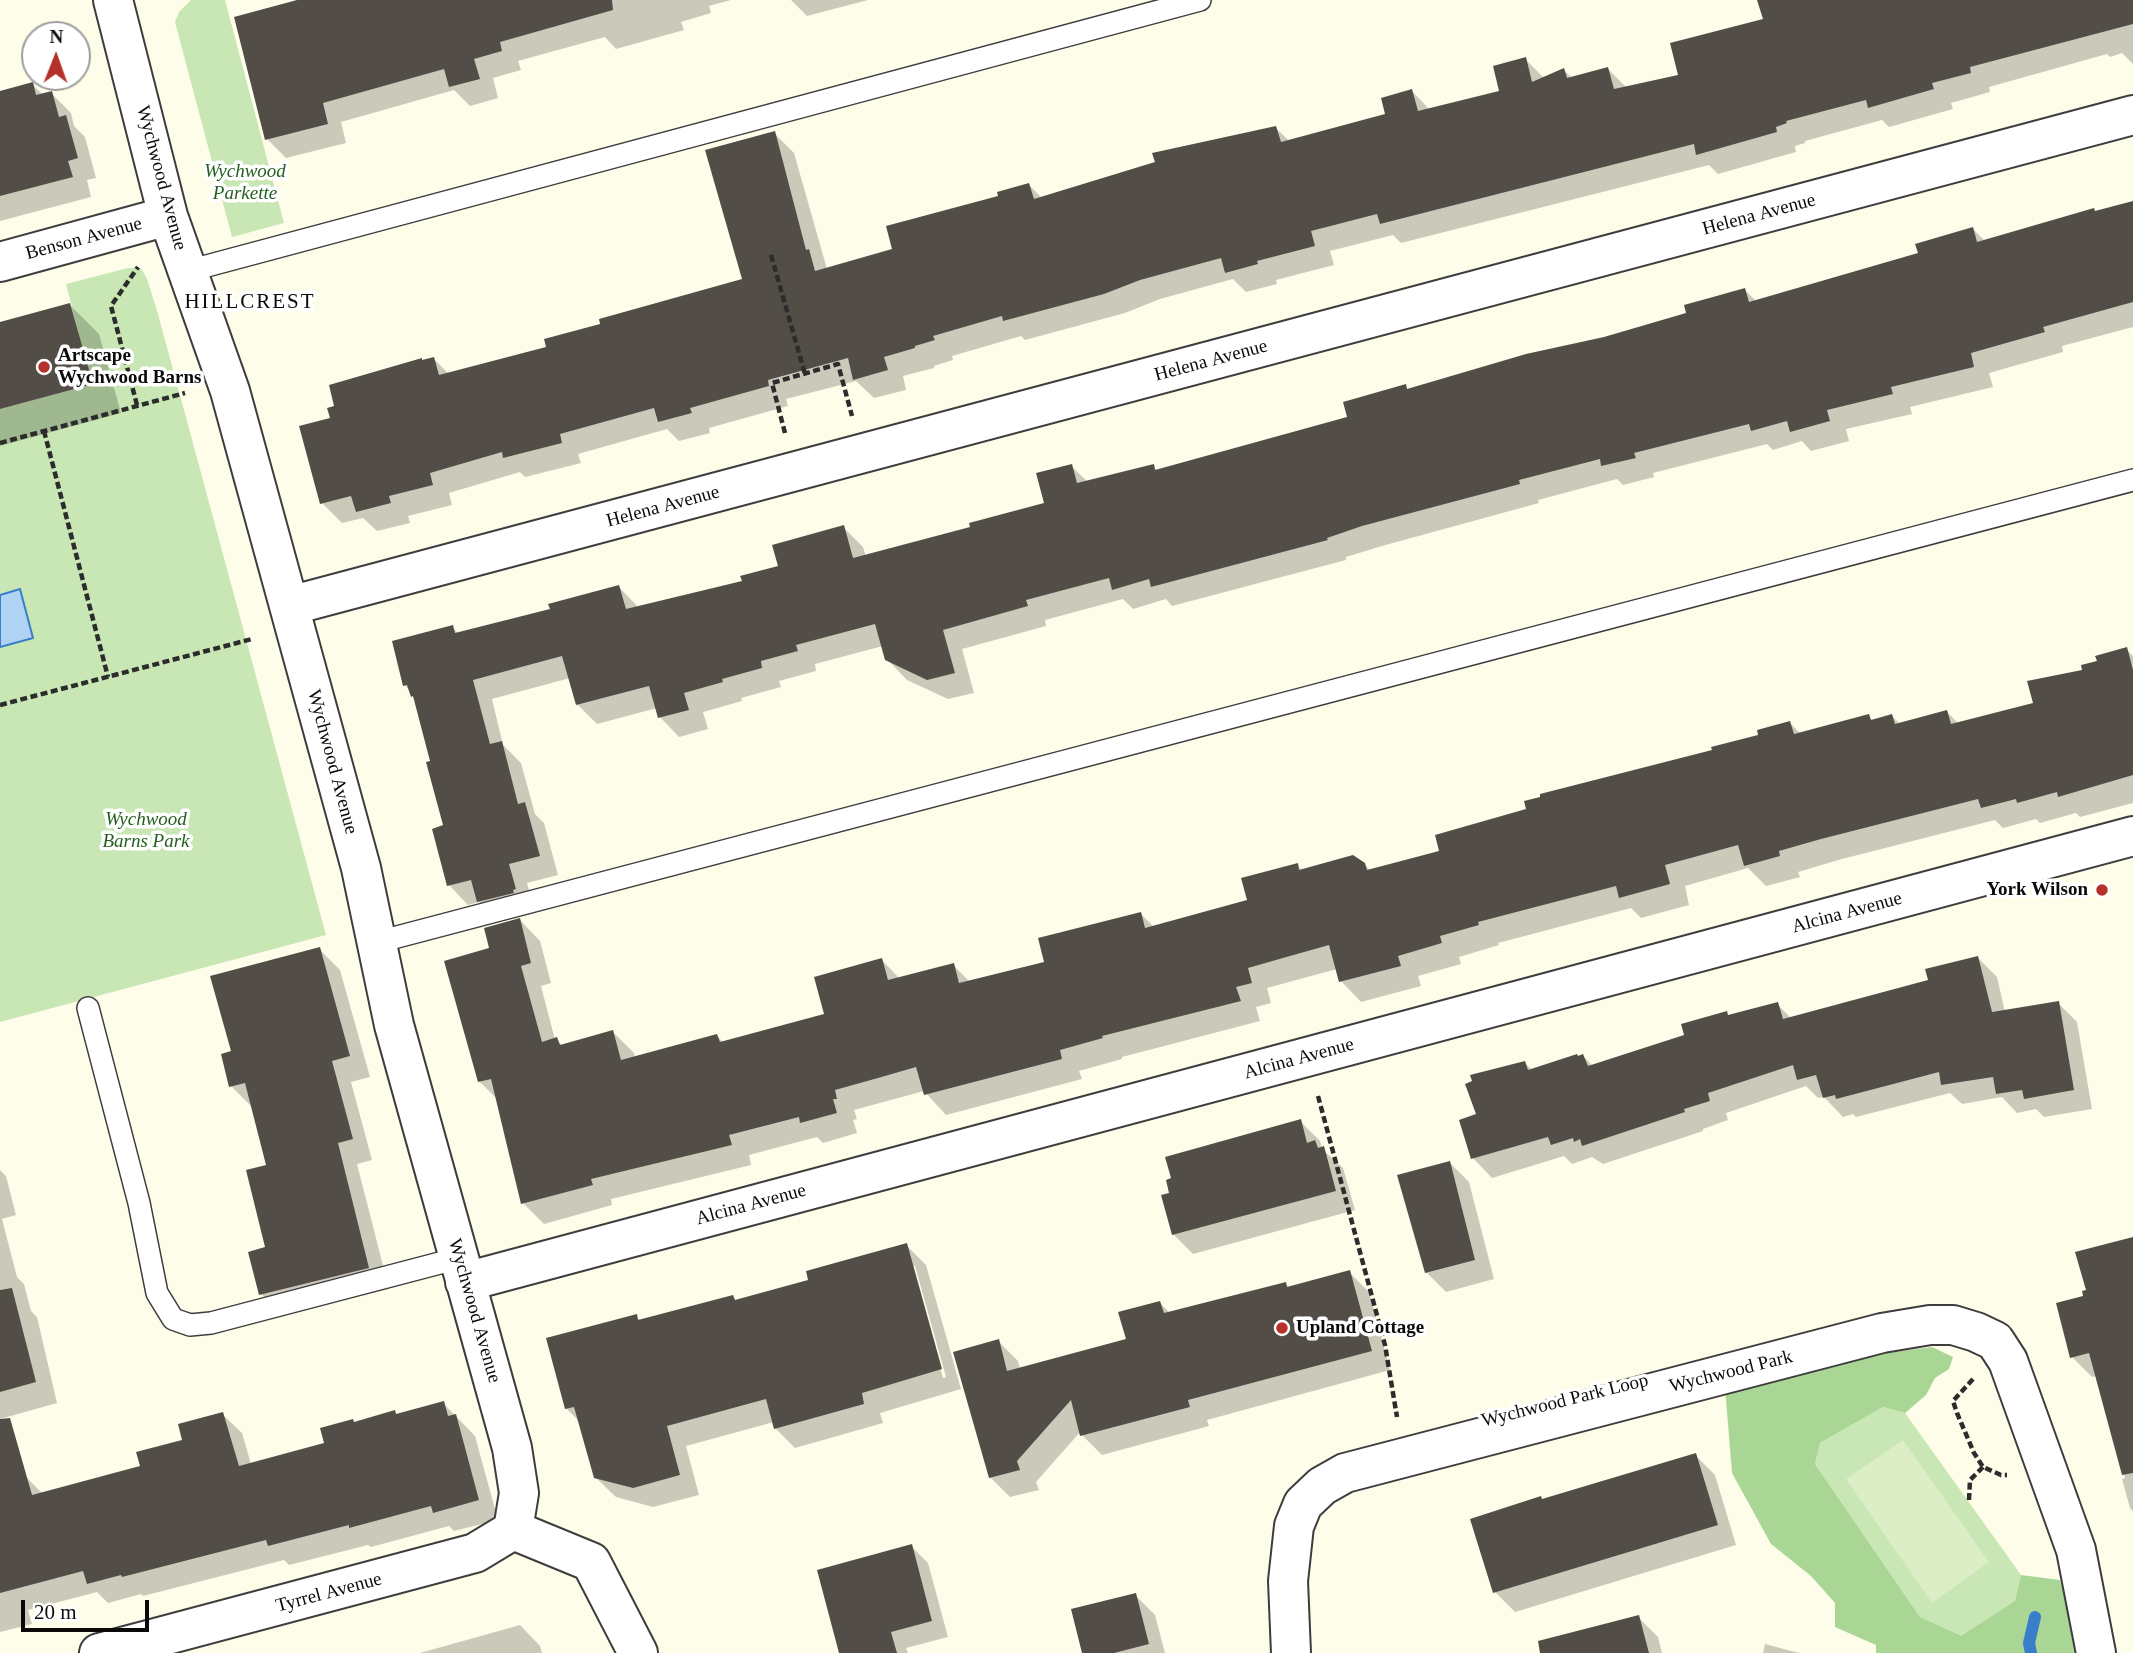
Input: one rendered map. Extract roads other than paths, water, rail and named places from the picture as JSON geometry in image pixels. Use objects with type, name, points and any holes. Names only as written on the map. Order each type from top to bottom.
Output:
[{"type":"street","name":"Wychwood Avenue","points":[[113,0],[168,216],[230,391],[361,868],[394,1025],[512,1448],[519,1493],[513,1530]]},
{"type":"street","name":"Helena Avenue","points":[[289,606],[2133,115]]},
{"type":"street","name":"Benson Avenue","points":[[0,262],[168,216]]},
{"type":"street","name":"Alcina Avenue","points":[[462,1270],[2133,836]]},
{"type":"street","name":"Wychwood Park","points":[[1292,1653],[1288,1581],[1294,1526],[1303,1504],[1322,1486],[1345,1473],[1882,1333],[1930,1325],[1953,1325],[1976,1332],[1995,1341],[2008,1361],[2076,1550],[2096,1653]]},
{"type":"street","name":"Tyrrel Avenue","points":[[99,1653],[475,1553],[513,1530]]},
{"type":"street","points":[[513,1530],[591,1562],[638,1653]]},
{"type":"lane","points":[[188,271],[1200,0]]},
{"type":"lane","points":[[378,942],[2133,480]]},
{"type":"lane","points":[[88,1008],[139,1203],[157,1293],[173,1319],[190,1325],[211,1323],[462,1270]]},
{"type":"water","points":[[20,589],[33,638],[0,647],[0,595]]},
{"type":"waterway","points":[[2031,1653],[2029,1643],[2035,1617]]},
{"type":"place","name":"Artscape Wychwood Barns","points":[[44,367]]},
{"type":"place","name":"York Wilson","points":[[2102,890]]},
{"type":"place","name":"Upland Cottage","points":[[1282,1328]]},
{"type":"district","name":"HILLCREST","points":[[250,302]]},
{"type":"park label","name":"Wychwood Parkette","points":[[245,183]]},
{"type":"park label","name":"Wychwood Barns Park","points":[[146,831]]}]
